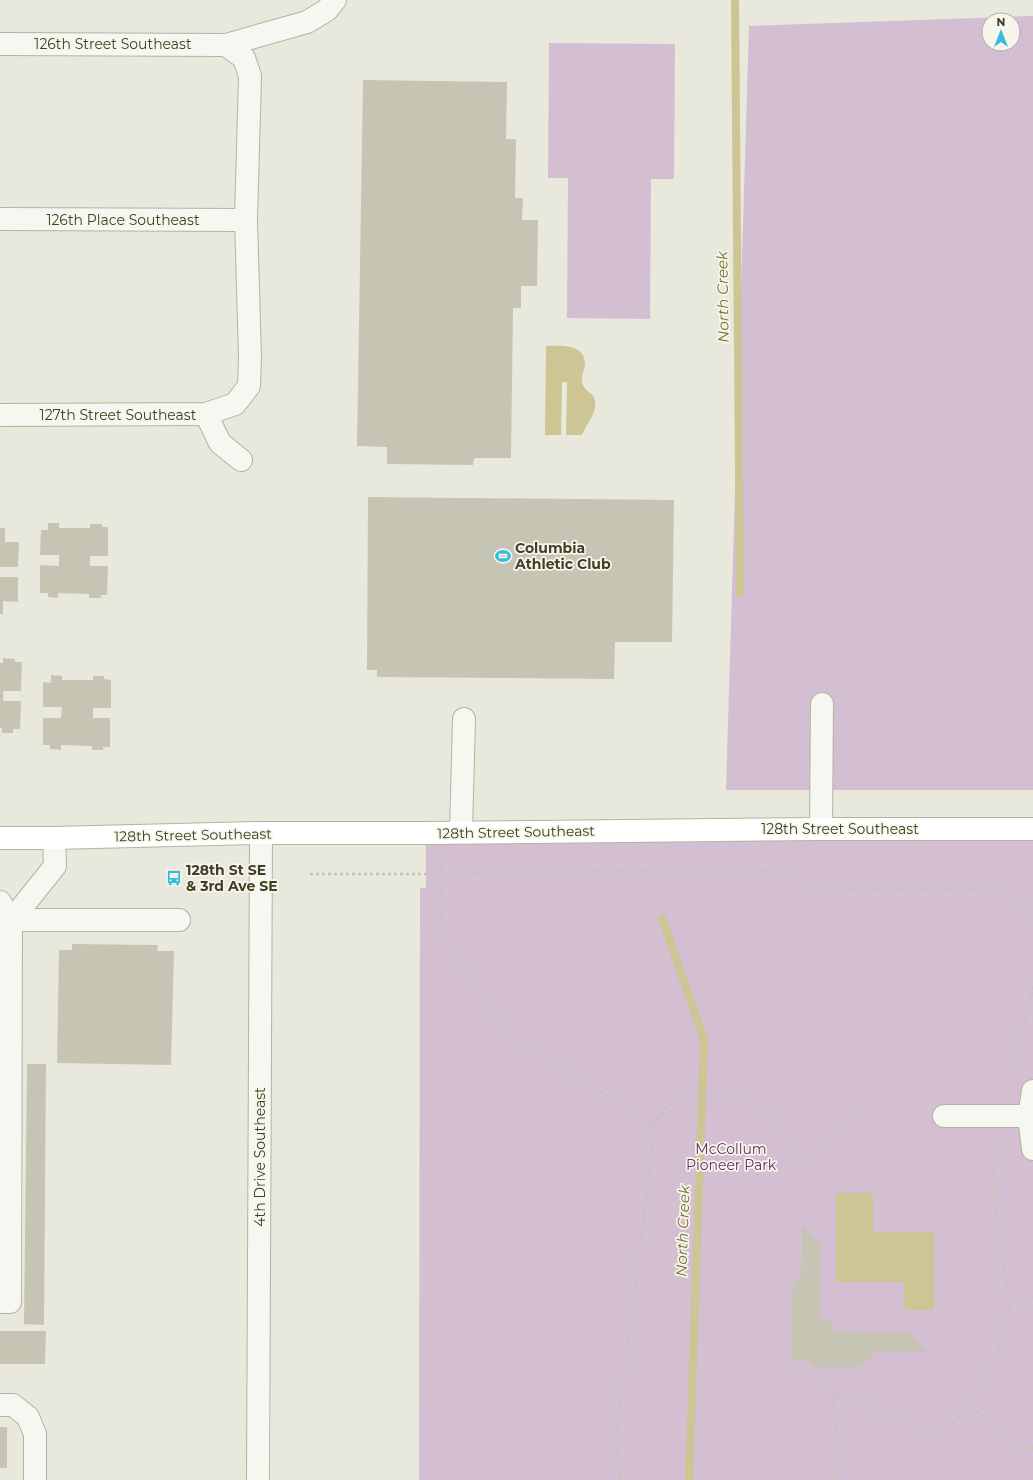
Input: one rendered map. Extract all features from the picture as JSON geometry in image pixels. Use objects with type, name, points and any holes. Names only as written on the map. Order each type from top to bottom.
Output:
[{"type":"main road","name":"128th Street Southeast","points":[[0,838],[261,833],[1033,829]]},
{"type":"street","name":"126th Street Southeast","points":[[0,44],[226,45],[307,22],[327,10],[335,0]]},
{"type":"street","points":[[226,45],[244,58],[250,76],[246,220]]},
{"type":"street","name":"126th Place Southeast","points":[[0,219],[246,220]]},
{"type":"street","name":"127th Street Southeast","points":[[0,415],[206,414],[235,404],[249,386],[250,357],[246,220]]},
{"type":"street","points":[[206,414],[220,444],[240,460]]},
{"type":"street","points":[[821,829],[822,704]]},
{"type":"street","points":[[452,832],[464,719]]},
{"type":"street","name":"4th Drive Southeast","points":[[258,1480],[261,833]]},
{"type":"street","points":[[6,920],[55,866],[54,838]]},
{"type":"street","points":[[0,902],[6,920],[5,1022],[10,1302],[0,1302]]},
{"type":"street","points":[[6,920],[179,920]]},
{"type":"street","points":[[1033,1091],[1029,1116],[1033,1149]]},
{"type":"street","points":[[944,1116],[1029,1116]]},
{"type":"street","points":[[0,1405],[13,1405],[28,1416],[36,1434],[36,1480]]},
{"type":"path","points":[[452,832],[442,874],[441,933],[506,1033],[655,1126]]},
{"type":"path","points":[[310,874],[442,874],[752,868],[844,889],[990,889],[1009,893],[1025,905],[1033,921]]},
{"type":"path","points":[[1018,1076],[1019,1054],[1033,986]]},
{"type":"path","points":[[621,1480],[617,1457],[617,1432],[655,1126],[664,1108],[678,1099],[728,1100],[764,1107],[781,1130],[794,1155],[806,1159],[835,1129],[863,1107]]},
{"type":"path","points":[[795,1362],[832,1392],[910,1423],[934,1427],[953,1422],[972,1407],[996,1355],[1010,1312],[993,1185],[992,1138]]},
{"type":"path","points":[[1009,1304],[1033,1296]]},
{"type":"path","points":[[832,1392],[836,1426],[834,1480]]},
{"type":"path","points":[[972,1407],[1010,1439],[1033,1448]]},
{"type":"green space","points":[[1021,16],[1033,16],[1033,790],[726,790],[749,26],[981,18],[981,52],[1021,52]]},
{"type":"green space","points":[[549,43],[675,44],[674,179],[651,179],[650,319],[567,318],[568,178],[548,178]]},
{"type":"green space","name":"McCollum Pioneer Park","points":[[1033,829],[1033,1480],[419,1480],[420,888],[426,888],[426,833]]},
{"type":"shaded area","points":[[546,346],[571,347],[581,352],[584,357],[585,364],[582,382],[585,388],[593,396],[595,406],[592,416],[582,435],[566,435],[567,382],[562,382],[561,435],[545,435]]},
{"type":"shaded area","points":[[836,1193],[873,1193],[873,1232],[934,1232],[934,1310],[905,1310],[904,1282],[836,1282]]},
{"type":"building","points":[[363,80],[507,82],[506,139],[516,139],[515,198],[523,198],[522,220],[538,220],[537,286],[521,286],[521,308],[513,308],[511,458],[474,458],[473,465],[387,464],[387,447],[357,446]]},
{"type":"building","points":[[368,497],[674,500],[672,642],[615,642],[614,679],[377,677],[377,670],[367,670]]},
{"type":"building","points":[[48,523],[59,523],[59,528],[90,528],[90,524],[102,524],[102,527],[108,527],[108,556],[90,556],[90,566],[108,566],[107,595],[101,595],[101,598],[89,598],[89,594],[58,593],[58,598],[48,597],[48,593],[40,593],[40,565],[59,566],[59,555],[40,555],[41,530],[48,530]]},
{"type":"building","points":[[0,528],[5,528],[5,542],[19,542],[18,567],[0,567]]},
{"type":"building","points":[[0,577],[18,577],[18,602],[3,601],[3,614],[0,614]]},
{"type":"building","points":[[3,658],[15,659],[15,662],[22,662],[21,691],[3,691],[3,701],[21,701],[20,729],[13,729],[13,733],[2,733],[2,728],[0,728],[0,663],[3,663]]},
{"type":"building","points":[[51,675],[62,676],[62,680],[93,680],[93,676],[104,676],[104,679],[111,680],[111,708],[93,708],[93,718],[110,718],[110,747],[103,747],[103,750],[92,750],[92,746],[61,745],[61,750],[50,749],[50,745],[43,745],[43,718],[61,718],[62,707],[43,707],[43,682],[51,683]]},
{"type":"building","points":[[72,944],[158,945],[157,951],[174,951],[171,1065],[57,1063],[59,950],[72,950]]},
{"type":"building","points":[[27,1064],[46,1064],[44,1325],[24,1324]]},
{"type":"building","points":[[802,1225],[820,1244],[820,1320],[833,1320],[832,1331],[909,1333],[926,1352],[877,1351],[861,1367],[815,1367],[809,1361],[792,1360],[792,1286],[801,1276]]},
{"type":"building","points":[[0,1331],[46,1331],[45,1364],[0,1364]]},
{"type":"building","points":[[0,1427],[7,1427],[7,1468],[0,1468]]},
{"type":"waterway","name":"North Creek","points":[[735,0],[740,593]]},
{"type":"waterway","name":"North Creek","points":[[662,918],[704,1040],[689,1480]]},
{"type":"place","name":"Columbia Athletic Club","points":[[503,556]]},
{"type":"place","name":"128th St SE & 3rd Ave SE","points":[[174,878]]}]
